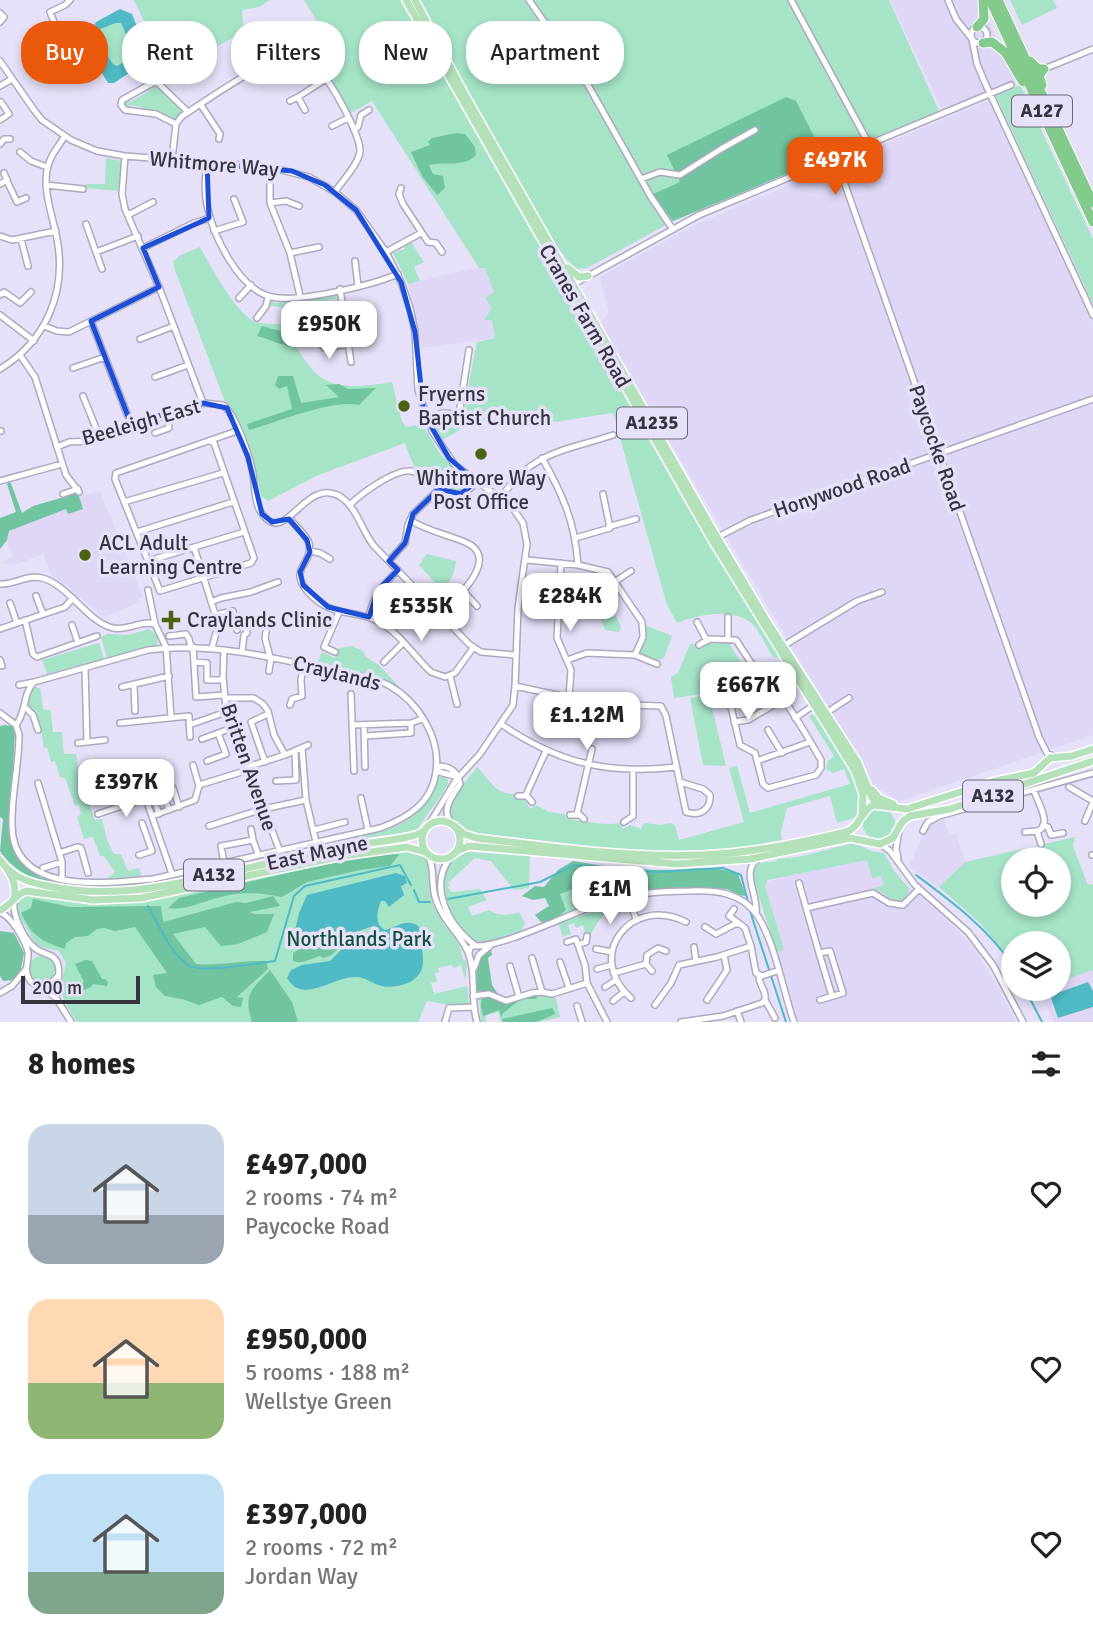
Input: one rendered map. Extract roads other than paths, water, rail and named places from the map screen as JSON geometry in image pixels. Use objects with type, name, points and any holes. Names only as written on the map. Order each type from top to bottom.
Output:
[{"type":"highway","points":[[977,27],[984,19],[983,0]]},
{"type":"highway","name":"A127","points":[[990,0],[1080,185]]},
{"type":"highway","name":"A127","points":[[998,0],[1080,185]]},
{"type":"highway","name":"A127","points":[[998,0],[1033,65],[1044,69]]},
{"type":"highway","name":"A127","points":[[983,43],[994,43],[1007,56],[1080,185],[1093,203]]},
{"type":"highway","name":"A127","points":[[1044,69],[1040,73],[1040,80],[1093,222]]},
{"type":"main road","name":"Cranes Farm Road","points":[[406,0],[714,539],[859,778],[863,794],[861,817]]},
{"type":"main road","name":"Cranes Farm Road","points":[[415,0],[571,286]]},
{"type":"main road","name":"A1235","points":[[551,245],[572,273],[579,277],[587,276]]},
{"type":"main road","name":"Cranes Farm Road","points":[[714,539],[864,775],[872,798],[884,806]]},
{"type":"main road","name":"A132","points":[[426,829],[440,820],[477,838],[646,855],[679,856],[757,850],[855,829],[861,817],[873,805],[902,810],[1006,778],[1037,772],[1044,763],[1054,757],[1072,756],[1093,749]]},
{"type":"main road","name":"A132","points":[[427,854],[439,859],[462,847],[473,846],[677,864],[728,862],[850,838],[874,843],[889,840],[903,820],[914,815],[950,809],[1093,761]]},
{"type":"main road","name":"A132","points":[[1044,763],[1048,773],[1059,773]]},
{"type":"main road","points":[[864,775],[879,798],[900,805],[922,804]]},
{"type":"main road","points":[[884,806],[898,818],[899,829]]},
{"type":"main road","points":[[861,817],[862,834],[874,843]]},
{"type":"main road","points":[[453,825],[460,840],[455,853]]},
{"type":"main road","points":[[426,829],[421,839],[427,854]]},
{"type":"main road","name":"East Mayne","points":[[2,862],[23,880],[61,889],[125,892],[161,887],[364,842],[417,836],[426,829]]},
{"type":"main road","name":"East Mayne","points":[[14,900],[19,894],[28,891],[79,900],[141,898],[367,852],[407,847],[427,854]]},
{"type":"main road","name":"A132","points":[[0,911],[14,900],[15,884],[2,862]]},
{"type":"street","points":[[54,21],[50,12],[68,4],[70,0]]},
{"type":"street","points":[[528,0],[589,86],[641,180],[672,228]]},
{"type":"street","points":[[791,0],[869,144]]},
{"type":"street","points":[[948,0],[956,19],[972,39],[983,43]]},
{"type":"street","points":[[0,13],[4,17],[0,22]]},
{"type":"street","points":[[956,19],[965,27],[984,28],[988,32],[987,39],[978,48],[976,60]]},
{"type":"street","points":[[977,27],[971,32],[976,60],[1093,315]]},
{"type":"street","points":[[1044,69],[1093,49]]},
{"type":"street","name":"Whitmore Way","points":[[0,61],[39,116],[65,136],[88,148],[125,156],[270,167],[309,177],[335,192],[356,210],[386,251],[398,274],[412,317],[418,390],[426,419],[449,458],[516,511],[524,527],[527,544],[527,560],[518,608],[513,705],[474,762],[458,777],[426,829]]},
{"type":"street","points":[[0,86],[12,79]]},
{"type":"street","points":[[176,124],[156,114],[125,110],[121,104],[122,100],[156,81],[188,112]]},
{"type":"street","points":[[172,159],[176,124],[188,112],[234,84]]},
{"type":"street","points":[[290,101],[318,84]]},
{"type":"street","points":[[329,84],[354,130],[360,147],[359,154],[335,192]]},
{"type":"street","points":[[571,286],[672,228],[708,211],[1012,85]]},
{"type":"street","points":[[298,97],[305,110]]},
{"type":"street","points":[[0,120],[9,114],[1,102]]},
{"type":"street","points":[[201,105],[220,134],[219,139]]},
{"type":"street","points":[[354,130],[358,127],[361,115],[369,110]]},
{"type":"street","points":[[332,126],[348,118]]},
{"type":"street","points":[[641,180],[660,172],[680,175],[755,130]]},
{"type":"street","points":[[0,132],[4,140]]},
{"type":"street","points":[[0,369],[34,341],[44,326],[59,286],[60,255],[46,186],[47,167],[65,136]]},
{"type":"street","points":[[20,152],[31,161],[47,167]]},
{"type":"street","points":[[125,156],[122,194],[128,215],[144,248],[204,403]]},
{"type":"street","name":"Paycocke Road","points":[[836,159],[1039,737],[1047,753],[1054,757]]},
{"type":"street","points":[[206,163],[206,197],[214,231],[230,261],[251,285],[268,297],[281,299],[358,286],[398,274]]},
{"type":"street","points":[[270,167],[270,203],[290,253],[300,296]]},
{"type":"street","points":[[4,173],[3,182],[17,202],[26,198]]},
{"type":"street","points":[[46,186],[83,189]]},
{"type":"street","points":[[401,188],[400,197],[421,233],[428,242],[436,243],[442,252]]},
{"type":"street","points":[[214,231],[243,222],[234,199]]},
{"type":"street","points":[[270,203],[286,201],[299,206]]},
{"type":"street","points":[[128,215],[153,202]]},
{"type":"street","points":[[144,248],[210,218]]},
{"type":"street","points":[[86,224],[102,270]]},
{"type":"street","points":[[0,236],[12,240],[55,231]]},
{"type":"street","points":[[386,251],[421,233]]},
{"type":"street","points":[[96,252],[138,236]]},
{"type":"street","points":[[21,239],[28,266]]},
{"type":"street","points":[[290,253],[319,247]]},
{"type":"street","points":[[355,261],[358,286]]},
{"type":"street","points":[[239,298],[251,285]]},
{"type":"street","points":[[44,326],[65,332],[159,287]]},
{"type":"street","points":[[340,289],[351,362]]},
{"type":"street","points":[[0,295],[4,292],[20,303],[30,292]]},
{"type":"street","points":[[257,318],[267,306],[268,297]]},
{"type":"street","points":[[1,319],[34,341]]},
{"type":"street","points":[[91,321],[131,424]]},
{"type":"street","points":[[140,339],[174,326]]},
{"type":"street","points":[[321,344],[325,348],[350,344]]},
{"type":"street","points":[[426,419],[442,413],[458,414],[469,350]]},
{"type":"street","points":[[20,355],[34,374],[66,475],[78,491],[63,494]]},
{"type":"street","points":[[73,368],[105,356]]},
{"type":"street","points":[[155,377],[188,365]]},
{"type":"street","points":[[83,396],[100,438]]},
{"type":"street","name":"Honywood Road","points":[[714,539],[751,520],[1093,399]]},
{"type":"street","name":"Beeleigh East","points":[[57,447],[69,442],[87,442],[131,424],[167,416],[204,403],[218,404],[227,408],[242,444],[252,471],[262,514],[276,523],[289,518]]},
{"type":"street","points":[[155,433],[169,428],[167,416]]},
{"type":"street","points":[[211,441],[214,443],[253,561],[160,591],[115,479],[116,473],[234,432]]},
{"type":"street","points":[[501,497],[515,478],[542,458],[560,449],[612,435]]},
{"type":"street","points":[[542,458],[567,506],[578,565]]},
{"type":"street","points":[[0,481],[62,464]]},
{"type":"street","points":[[350,505],[361,494],[405,471],[416,473],[439,489],[461,494],[469,491],[477,482]]},
{"type":"street","points":[[124,502],[223,473]]},
{"type":"street","points":[[389,561],[405,543],[413,514],[439,489]]},
{"type":"street","points":[[473,648],[462,666],[450,676],[439,676],[431,672],[386,626],[369,617],[339,612],[314,598],[301,582],[300,569],[310,551],[305,536],[289,518],[311,497],[323,492],[332,493],[350,505],[366,536],[473,648],[489,653],[515,655]]},
{"type":"street","points":[[603,494],[611,526]]},
{"type":"street","points":[[136,532],[233,502]]},
{"type":"street","points":[[575,538],[636,519]]},
{"type":"street","points":[[410,520],[427,530],[469,544],[478,557],[478,569],[463,591],[440,614]]},
{"type":"street","points":[[148,561],[244,532]]},
{"type":"street","points":[[194,547],[215,615],[217,629],[212,648]]},
{"type":"street","points":[[310,551],[330,559]]},
{"type":"street","points":[[527,560],[603,569],[616,581],[643,628],[643,637],[635,655]]},
{"type":"street","points":[[561,563],[557,638],[571,677],[569,697]]},
{"type":"street","points":[[369,617],[378,590],[398,570]]},
{"type":"street","points":[[616,581],[631,571]]},
{"type":"street","points":[[0,584],[40,577],[55,583],[111,627],[155,624]]},
{"type":"street","points":[[211,602],[278,582]]},
{"type":"street","points":[[148,590],[155,624],[166,648],[171,717]]},
{"type":"street","points":[[463,591],[477,606]]},
{"type":"street","points":[[783,646],[857,601],[882,592]]},
{"type":"street","points":[[36,596],[43,614]]},
{"type":"street","points":[[0,629],[66,606],[73,598]]},
{"type":"street","points":[[10,603],[17,623]]},
{"type":"street","points":[[215,615],[233,611],[237,631]]},
{"type":"street","points":[[335,652],[324,648],[339,612]]},
{"type":"street","points":[[728,640],[729,617]]},
{"type":"street","points":[[242,652],[247,631],[244,619]]},
{"type":"street","points":[[25,620],[33,654],[37,657],[97,636]]},
{"type":"street","points":[[698,621],[706,641]]},
{"type":"street","points":[[72,625],[78,643]]},
{"type":"street","points":[[267,626],[265,638],[270,658],[269,671]]},
{"type":"street","points":[[169,636],[186,634],[192,647],[196,697],[254,698],[263,704],[274,735],[285,755]]},
{"type":"street","points":[[699,645],[706,641],[736,640],[759,675],[765,677],[796,718],[821,760],[821,768],[816,775],[768,788],[763,784],[755,753],[740,745],[728,694],[759,675]]},
{"type":"street","points":[[384,662],[403,643]]},
{"type":"street","points":[[19,685],[148,650],[192,647]]},
{"type":"street","name":"Craylands","points":[[192,647],[242,652],[295,662],[386,684],[402,695],[422,719],[436,744],[437,767]]},
{"type":"street","name":"Britten Avenue","points":[[224,650],[226,712],[279,849]]},
{"type":"street","points":[[567,660],[587,653],[635,655],[657,664]]},
{"type":"street","points":[[295,662],[296,654]]},
{"type":"street","points":[[194,662],[206,663],[207,680],[223,680]]},
{"type":"street","points":[[290,705],[292,699],[301,697],[304,664]]},
{"type":"street","points":[[85,668],[87,742]]},
{"type":"street","points":[[122,687],[169,676]]},
{"type":"street","points":[[450,676],[457,704]]},
{"type":"street","points":[[13,724],[25,707],[26,693],[34,682]]},
{"type":"street","points":[[134,685],[135,711]]},
{"type":"street","points":[[516,685],[607,704],[661,706],[666,716],[684,814],[705,811],[710,804],[710,795],[703,789],[680,782]]},
{"type":"street","points":[[351,694],[354,771]]},
{"type":"street","points":[[826,713],[849,698]]},
{"type":"street","points":[[734,722],[748,720],[782,700]]},
{"type":"street","points":[[796,718],[814,705]]},
{"type":"street","points":[[25,707],[33,715],[38,730]]},
{"type":"street","points":[[189,725],[226,712]]},
{"type":"street","points":[[0,713],[13,724],[19,750],[12,826],[15,846],[25,863],[33,870],[46,877],[62,880],[122,882],[172,874],[368,831],[402,819],[421,806],[431,790],[437,767],[453,770],[458,777]]},
{"type":"street","points":[[265,762],[251,722],[268,714]]},
{"type":"street","points":[[120,723],[189,716],[190,737]]},
{"type":"street","points":[[353,725],[411,723],[422,719]]},
{"type":"street","points":[[0,721],[13,724]]},
{"type":"street","points":[[365,736],[411,733],[411,723]]},
{"type":"street","points":[[501,724],[546,751],[588,766],[633,771],[676,767]]},
{"type":"street","points":[[364,725],[365,766]]},
{"type":"street","points":[[202,739],[232,728]]},
{"type":"street","points":[[768,730],[782,753]]},
{"type":"street","points":[[207,761],[226,754],[218,733]]},
{"type":"street","name":"Paycocke Road","points":[[1039,737],[1044,763]]},
{"type":"street","points":[[78,743],[106,740]]},
{"type":"street","points":[[758,761],[810,742]]},
{"type":"street","points":[[199,785],[305,746],[306,800],[316,842]]},
{"type":"street","points":[[584,819],[573,814],[592,749]]},
{"type":"street","points":[[276,781],[296,780],[295,751]]},
{"type":"street","points":[[526,795],[546,751]]},
{"type":"street","points":[[353,758],[365,757]]},
{"type":"street","points":[[152,816],[195,800],[200,791],[193,765]]},
{"type":"street","points":[[624,822],[635,818],[633,771]]},
{"type":"street","points":[[923,831],[928,822],[939,816],[1093,772]]},
{"type":"street","name":"Whitmore Way","points":[[453,825],[448,819],[446,809],[460,784],[458,777]]},
{"type":"street","points":[[139,779],[172,874]]},
{"type":"street","points":[[38,783],[62,862],[62,880]]},
{"type":"street","points":[[121,785],[128,805]]},
{"type":"street","points":[[150,787],[159,814]]},
{"type":"street","points":[[173,788],[179,807]]},
{"type":"street","points":[[1069,788],[1093,801],[1085,821]]},
{"type":"street","points":[[1025,832],[1037,831],[1043,825],[1043,814],[1034,790]]},
{"type":"street","points":[[163,792],[169,810]]},
{"type":"street","points":[[518,796],[526,795]]},
{"type":"street","points":[[526,795],[532,802]]},
{"type":"street","points":[[98,814],[146,798]]},
{"type":"street","points":[[361,798],[368,831]]},
{"type":"street","points":[[209,826],[306,800]]},
{"type":"street","points":[[142,822],[152,851]]},
{"type":"street","points":[[314,830],[345,822]]},
{"type":"street","points":[[1043,825],[1048,827],[1051,835],[1063,833]]},
{"type":"street","points":[[251,829],[258,854]]},
{"type":"street","points":[[899,829],[897,852],[902,867]]},
{"type":"street","points":[[1037,831],[1041,844]]},
{"type":"street","points":[[223,863],[222,846],[253,840]]},
{"type":"street","points":[[874,843],[888,849],[919,889],[952,916],[985,954],[1023,1022]]},
{"type":"street","points":[[139,855],[163,846]]},
{"type":"street","points":[[59,853],[81,848],[88,873]]},
{"type":"street","points":[[455,853],[441,873],[442,896],[454,924],[479,949],[472,978]]},
{"type":"street","points":[[427,854],[432,863],[433,888],[438,908],[469,954],[473,957],[478,955],[495,943]]},
{"type":"street","points":[[756,914],[757,905],[750,869],[756,860],[771,855]]},
{"type":"street","points":[[43,868],[62,862]]},
{"type":"street","points":[[799,883],[832,996]]},
{"type":"street","points":[[806,908],[873,893],[890,903],[903,905],[919,889]]},
{"type":"street","points":[[477,1022],[470,948],[495,943],[588,907],[628,896],[705,890],[723,892],[743,901],[756,914],[765,932],[768,973],[794,1022]]},
{"type":"street","points":[[628,896],[636,919]]},
{"type":"street","points":[[14,900],[17,921],[34,947],[53,956],[57,962],[59,969],[56,998]]},
{"type":"street","points":[[734,909],[727,918],[745,928],[755,957],[754,968],[768,973]]},
{"type":"street","points":[[0,911],[7,916],[24,942],[29,978],[56,998],[71,1022]]},
{"type":"street","points":[[631,998],[615,977],[612,965],[612,953],[622,931],[636,919],[661,914],[686,922]]},
{"type":"street","points":[[705,927],[716,934],[735,924],[740,925]]},
{"type":"street","points":[[567,942],[586,942],[587,936]]},
{"type":"street","points":[[577,942],[585,965],[587,983],[607,1022]]},
{"type":"street","points":[[655,1005],[679,965],[751,946]]},
{"type":"street","points":[[694,947],[696,961]]},
{"type":"street","points":[[652,971],[646,964],[647,954],[653,948],[666,951]]},
{"type":"street","points":[[596,950],[612,953]]},
{"type":"street","points":[[819,953],[830,951],[843,993],[820,1000]]},
{"type":"street","points":[[0,993],[12,986],[36,955],[43,953]]},
{"type":"street","points":[[707,1000],[727,970],[724,955]]},
{"type":"street","points":[[532,958],[542,992]]},
{"type":"street","points":[[560,962],[569,988]]},
{"type":"street","points":[[605,987],[615,977],[646,964]]},
{"type":"street","points":[[597,968],[612,965]]},
{"type":"street","points":[[510,966],[519,997]]},
{"type":"street","points":[[768,973],[759,983],[775,1018]]},
{"type":"street","points":[[12,986],[50,984],[57,977]]},
{"type":"street","points":[[473,996],[489,995],[506,1001],[542,992],[552,995],[587,983]]},
{"type":"street","points":[[613,1001],[624,992]]},
{"type":"street","points":[[660,999],[667,1004]]},
{"type":"street","points":[[681,1022],[707,1020],[765,1000]]},
{"type":"street","points":[[577,1006],[582,1022]]},
{"type":"street","points":[[445,1022],[449,1008],[474,1007]]},
{"type":"street","points":[[737,1011],[741,1022]]},
{"type":"water","points":[[120,9],[132,14],[135,21],[122,21],[122,25],[116,23],[108,26],[108,21],[98,21]]},
{"type":"water","points":[[108,56],[117,66],[122,63],[122,78],[114,83],[108,83]]},
{"type":"water","points":[[396,873],[405,876],[407,883],[401,886],[404,895],[389,907],[385,901],[381,901],[378,921],[385,930],[407,923],[419,927],[423,961],[418,976],[404,985],[392,987],[357,977],[310,989],[294,986],[287,978],[291,970],[302,965],[330,961],[349,942],[377,931],[373,926],[348,935],[335,931],[296,943],[293,939],[299,913],[307,895]]},
{"type":"water","points":[[1088,982],[1093,991],[1093,1007],[1058,1018],[1052,1001],[1071,1001],[1071,988]]},
{"type":"waterway","points":[[148,906],[165,938],[188,965],[205,968],[243,966],[275,961],[294,896],[305,886],[400,865],[411,885]]},
{"type":"waterway","points":[[448,899],[540,882],[574,865],[659,872],[723,868],[741,875],[748,902]]},
{"type":"waterway","points":[[916,875],[956,905],[1001,950]]},
{"type":"waterway","points":[[414,890],[419,902],[430,902]]},
{"type":"waterway","points":[[750,911],[786,1022]]},
{"type":"waterway","points":[[1031,1001],[1042,1022]]},
{"type":"place","name":"Fryerns Baptist Church","points":[[404,406]]},
{"type":"place","name":"Whitmore Way Post Office","points":[[481,454]]},
{"type":"place","name":"ACL Adult Learning Centre","points":[[85,555]]},
{"type":"place","name":"Craylands Clinic","points":[[171,620]]},
{"type":"park label","name":"Northlands Park","points":[[359,939]]}]
